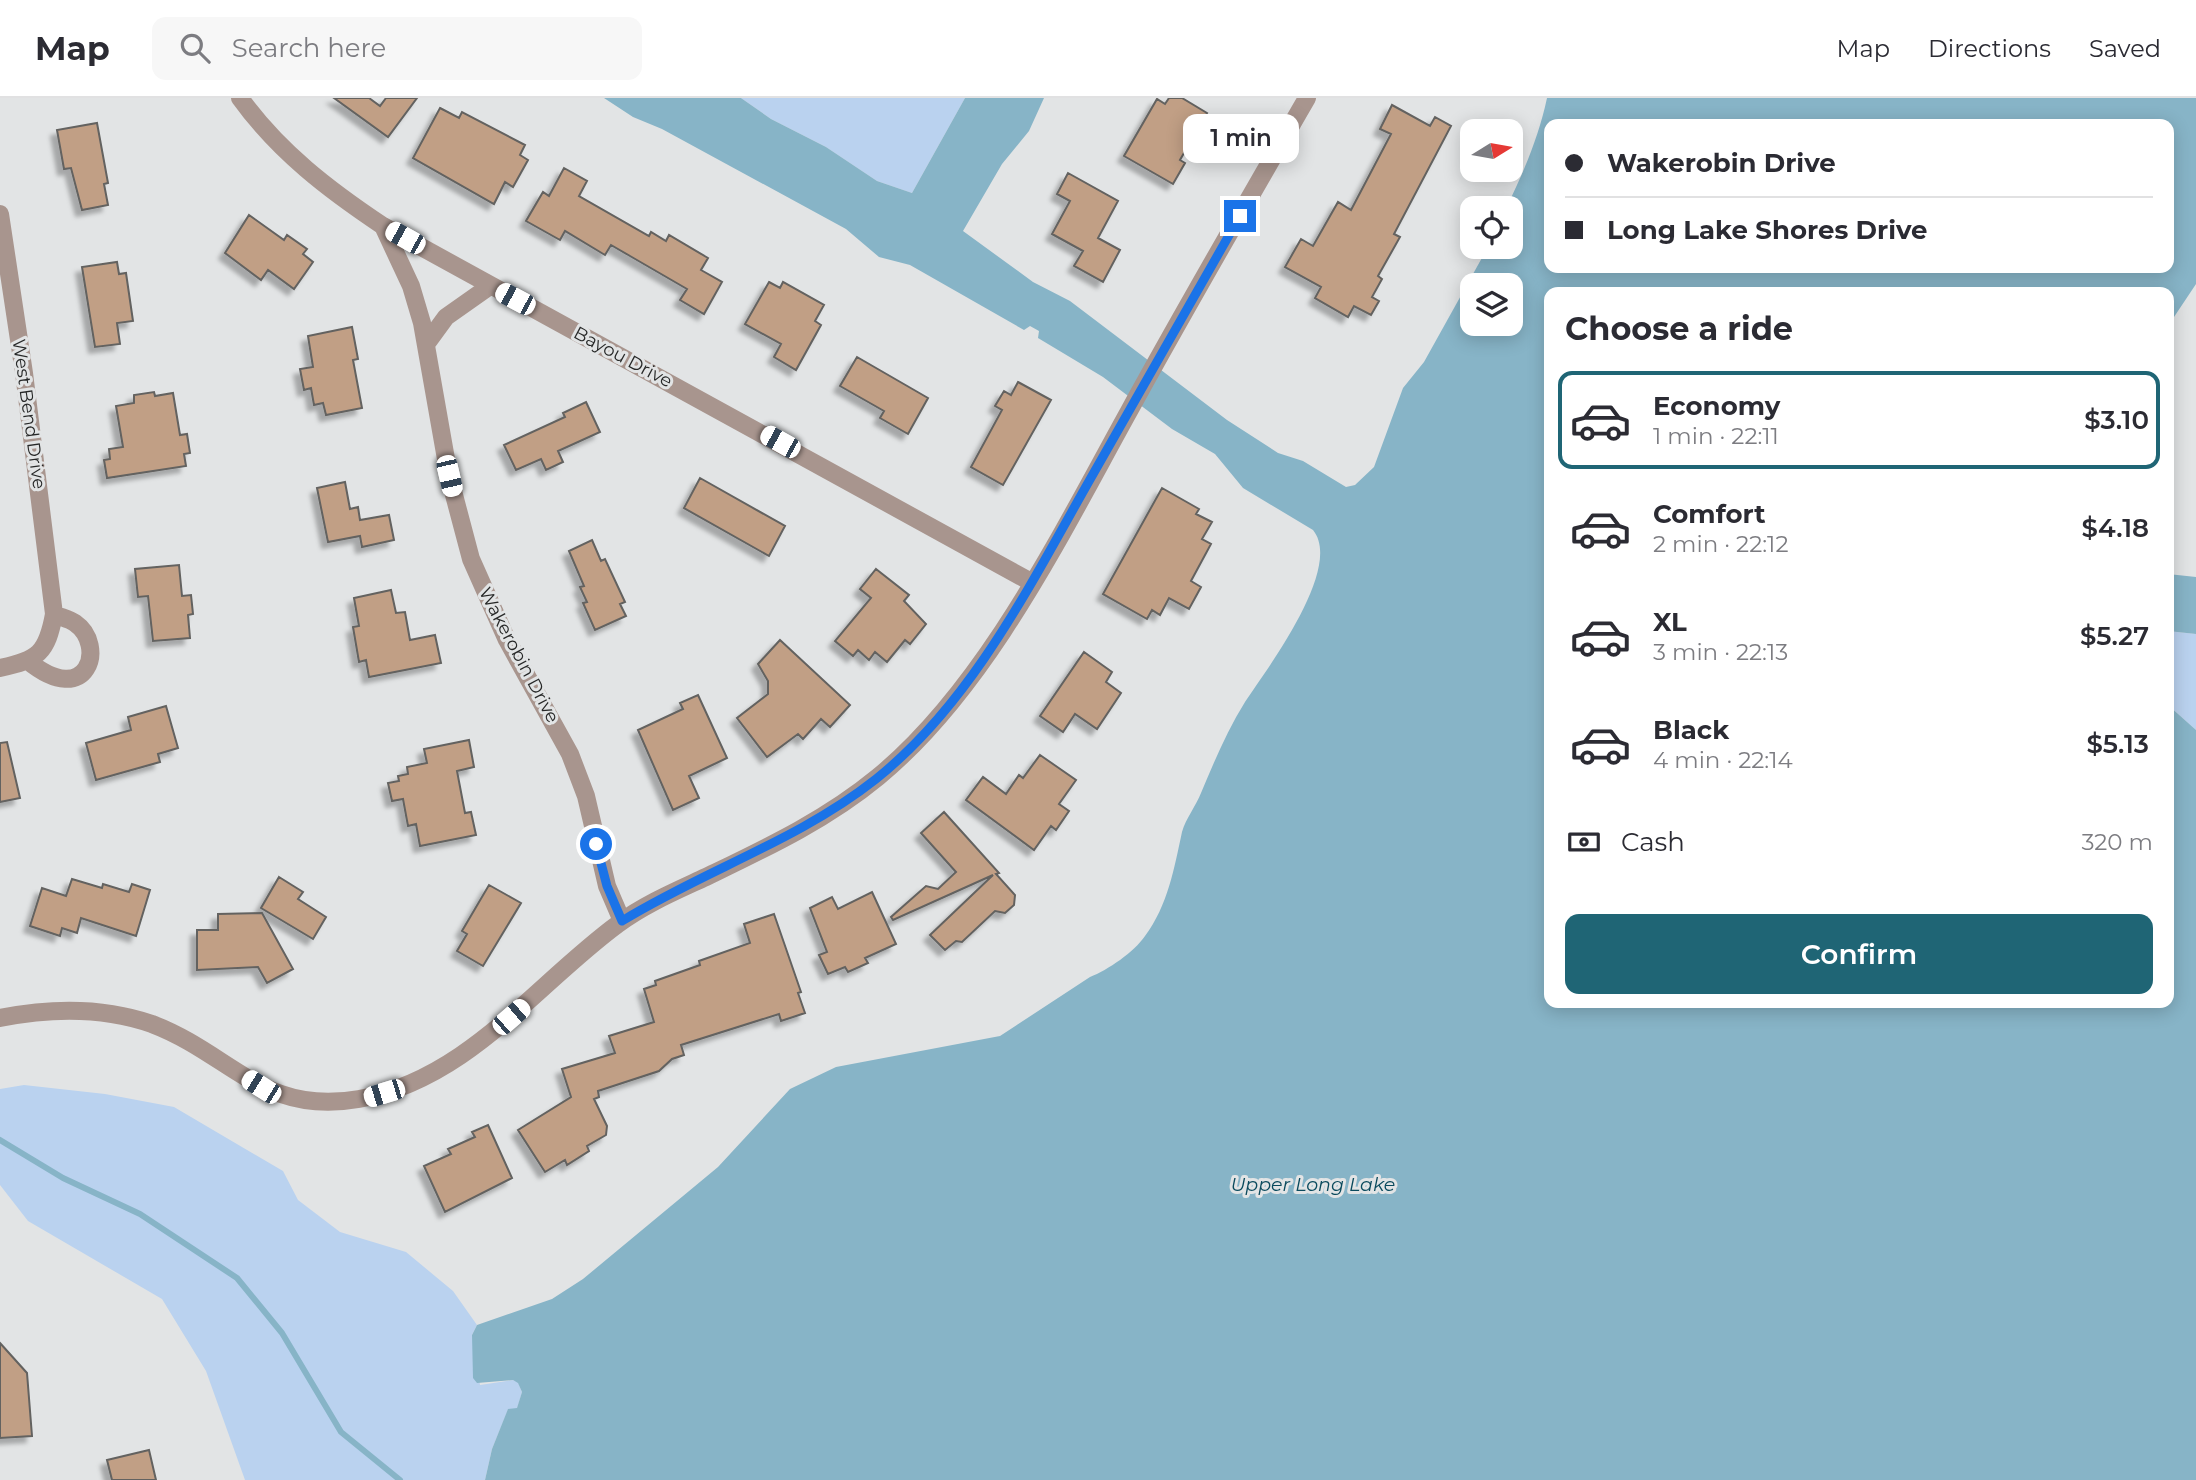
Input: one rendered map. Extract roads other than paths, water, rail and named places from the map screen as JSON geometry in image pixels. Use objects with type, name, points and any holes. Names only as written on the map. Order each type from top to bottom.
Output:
[{"type":"street","name":"Bayou Drive","points":[[240,98],[294,159],[335,194],[383,226],[1031,582]]},
{"type":"street","points":[[0,1018],[44,1011],[111,1014],[167,1031],[261,1087],[282,1096],[316,1102],[356,1100],[402,1087],[458,1058],[492,1033],[622,921],[813,823],[878,777],[928,729],[992,645],[1031,582],[1307,98]]},
{"type":"street","name":"West Bend Drive","points":[[0,214],[28,399],[54,614],[43,650],[29,661]]},
{"type":"street","name":"Wakerobin Drive","points":[[383,226],[411,286],[427,343],[447,464],[471,559],[507,640],[570,754],[586,796],[607,886],[622,921]]},
{"type":"street","points":[[427,343],[446,317],[490,286]]},
{"type":"street","points":[[0,668],[29,661],[44,674],[64,681],[73,680],[87,665],[91,655],[83,632],[75,623],[54,614]]},
{"type":"water","name":"Upper Long Lake","points":[[604,98],[741,98],[771,119],[826,147],[877,181],[912,193],[965,98],[1044,98],[1029,131],[1002,164],[963,231],[1033,282],[1070,301],[1227,420],[1278,453],[1303,461],[1346,487],[1355,485],[1374,467],[1403,388],[1424,362],[1460,297],[1460,336],[1523,336],[1523,273],[1474,273],[1481,259],[1523,259],[1523,196],[1512,196],[1518,182],[1523,182],[1523,170],[1540,126],[1547,98],[2196,98],[2196,284],[2174,317],[2174,287],[1544,287],[1544,1008],[2174,1008],[2174,710],[2196,730],[2196,1480],[485,1480],[492,1449],[508,1409],[517,1408],[522,1392],[518,1383],[513,1380],[477,1383],[473,1378],[472,1335],[477,1325],[552,1299],[583,1279],[718,1167],[790,1089],[836,1067],[1000,1036],[1112,965],[1140,942],[1153,924],[1165,899],[1184,827],[1232,724],[1284,644],[1311,593],[1320,547],[1313,530],[1243,488],[1215,454],[1172,429],[1103,377],[1038,338],[1039,331],[1030,326],[1024,330],[910,265],[879,257],[846,229],[662,129],[633,117]]},
{"type":"water","points":[[2174,575],[2196,577],[2196,634],[2174,632]]},
{"type":"waterway","points":[[0,1140],[63,1178],[140,1214],[237,1278],[282,1333],[341,1432],[400,1480]]}]
